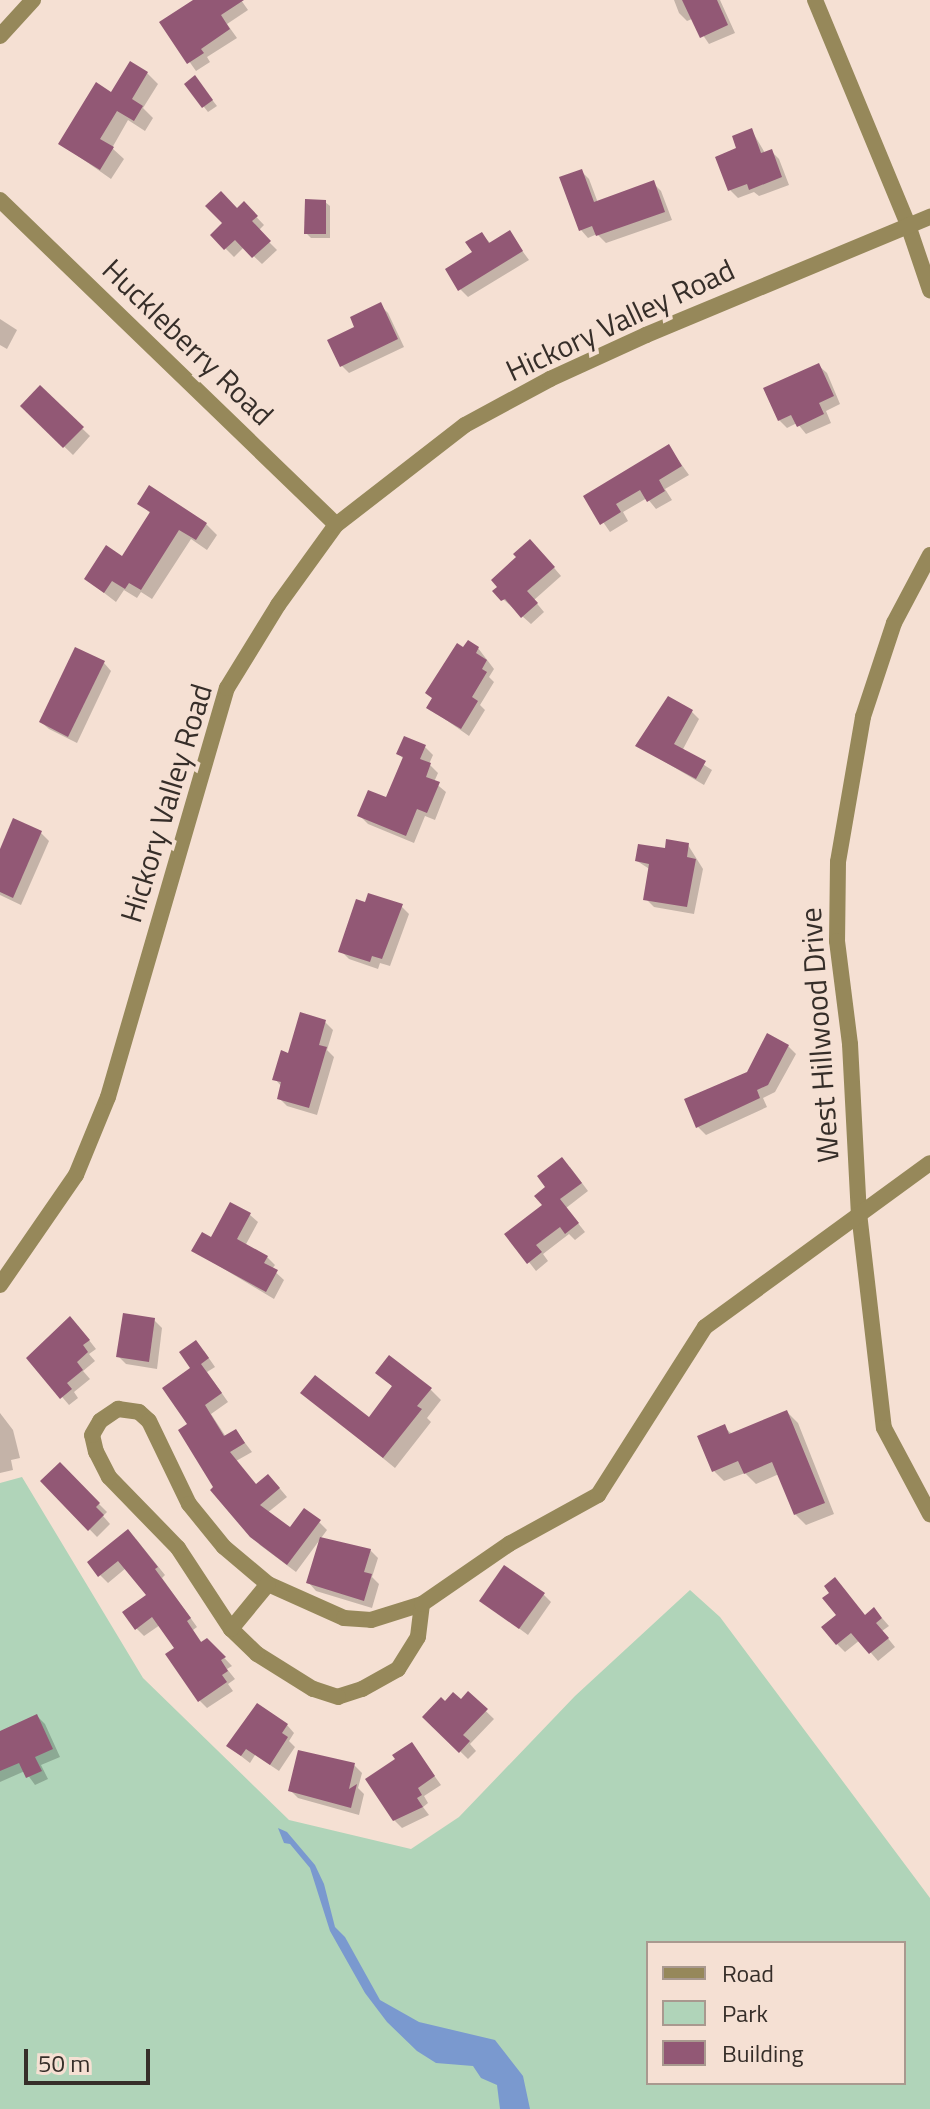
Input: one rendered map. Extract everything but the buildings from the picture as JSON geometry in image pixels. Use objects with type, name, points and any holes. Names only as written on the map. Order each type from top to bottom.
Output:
[{"type":"street","points":[[0,36],[33,0]]},
{"type":"street","points":[[815,0],[908,225],[930,290]]},
{"type":"street","name":"Huckleberry Road","points":[[0,200],[336,525]]},
{"type":"street","name":"Hickory Valley Road","points":[[0,1285],[76,1175],[108,1097],[227,688],[278,605],[336,525],[465,425],[550,379],[646,335],[930,217]]},
{"type":"street","name":"West Hillwood Drive","points":[[930,555],[894,623],[863,717],[838,862],[837,941],[850,1044],[859,1213],[884,1428],[930,1514]]},
{"type":"street","points":[[422,1604],[418,1637],[398,1669],[362,1689],[338,1697],[313,1689],[280,1671],[231,1629],[178,1548],[109,1477],[96,1452],[92,1435],[100,1421],[118,1409],[139,1412],[149,1421],[189,1504],[224,1547],[268,1584],[344,1618],[391,1616],[422,1604],[509,1544],[598,1495],[705,1327],[930,1163]]},
{"type":"street","points":[[231,1629],[268,1584]]},
{"type":"green space","points":[[22,1477],[143,1678],[289,1820],[411,1849],[459,1817],[575,1696],[690,1590],[720,1617],[930,1898],[930,2109],[0,2109],[0,1483]]},
{"type":"water","points":[[278,1828],[287,1832],[315,1865],[324,1884],[335,1927],[345,1937],[380,2000],[419,2022],[495,2040],[523,2076],[530,2109],[500,2109],[497,2085],[481,2078],[473,2066],[436,2063],[417,2051],[387,2022],[365,1993],[330,1931],[310,1868],[290,1844],[284,1843]]}]
